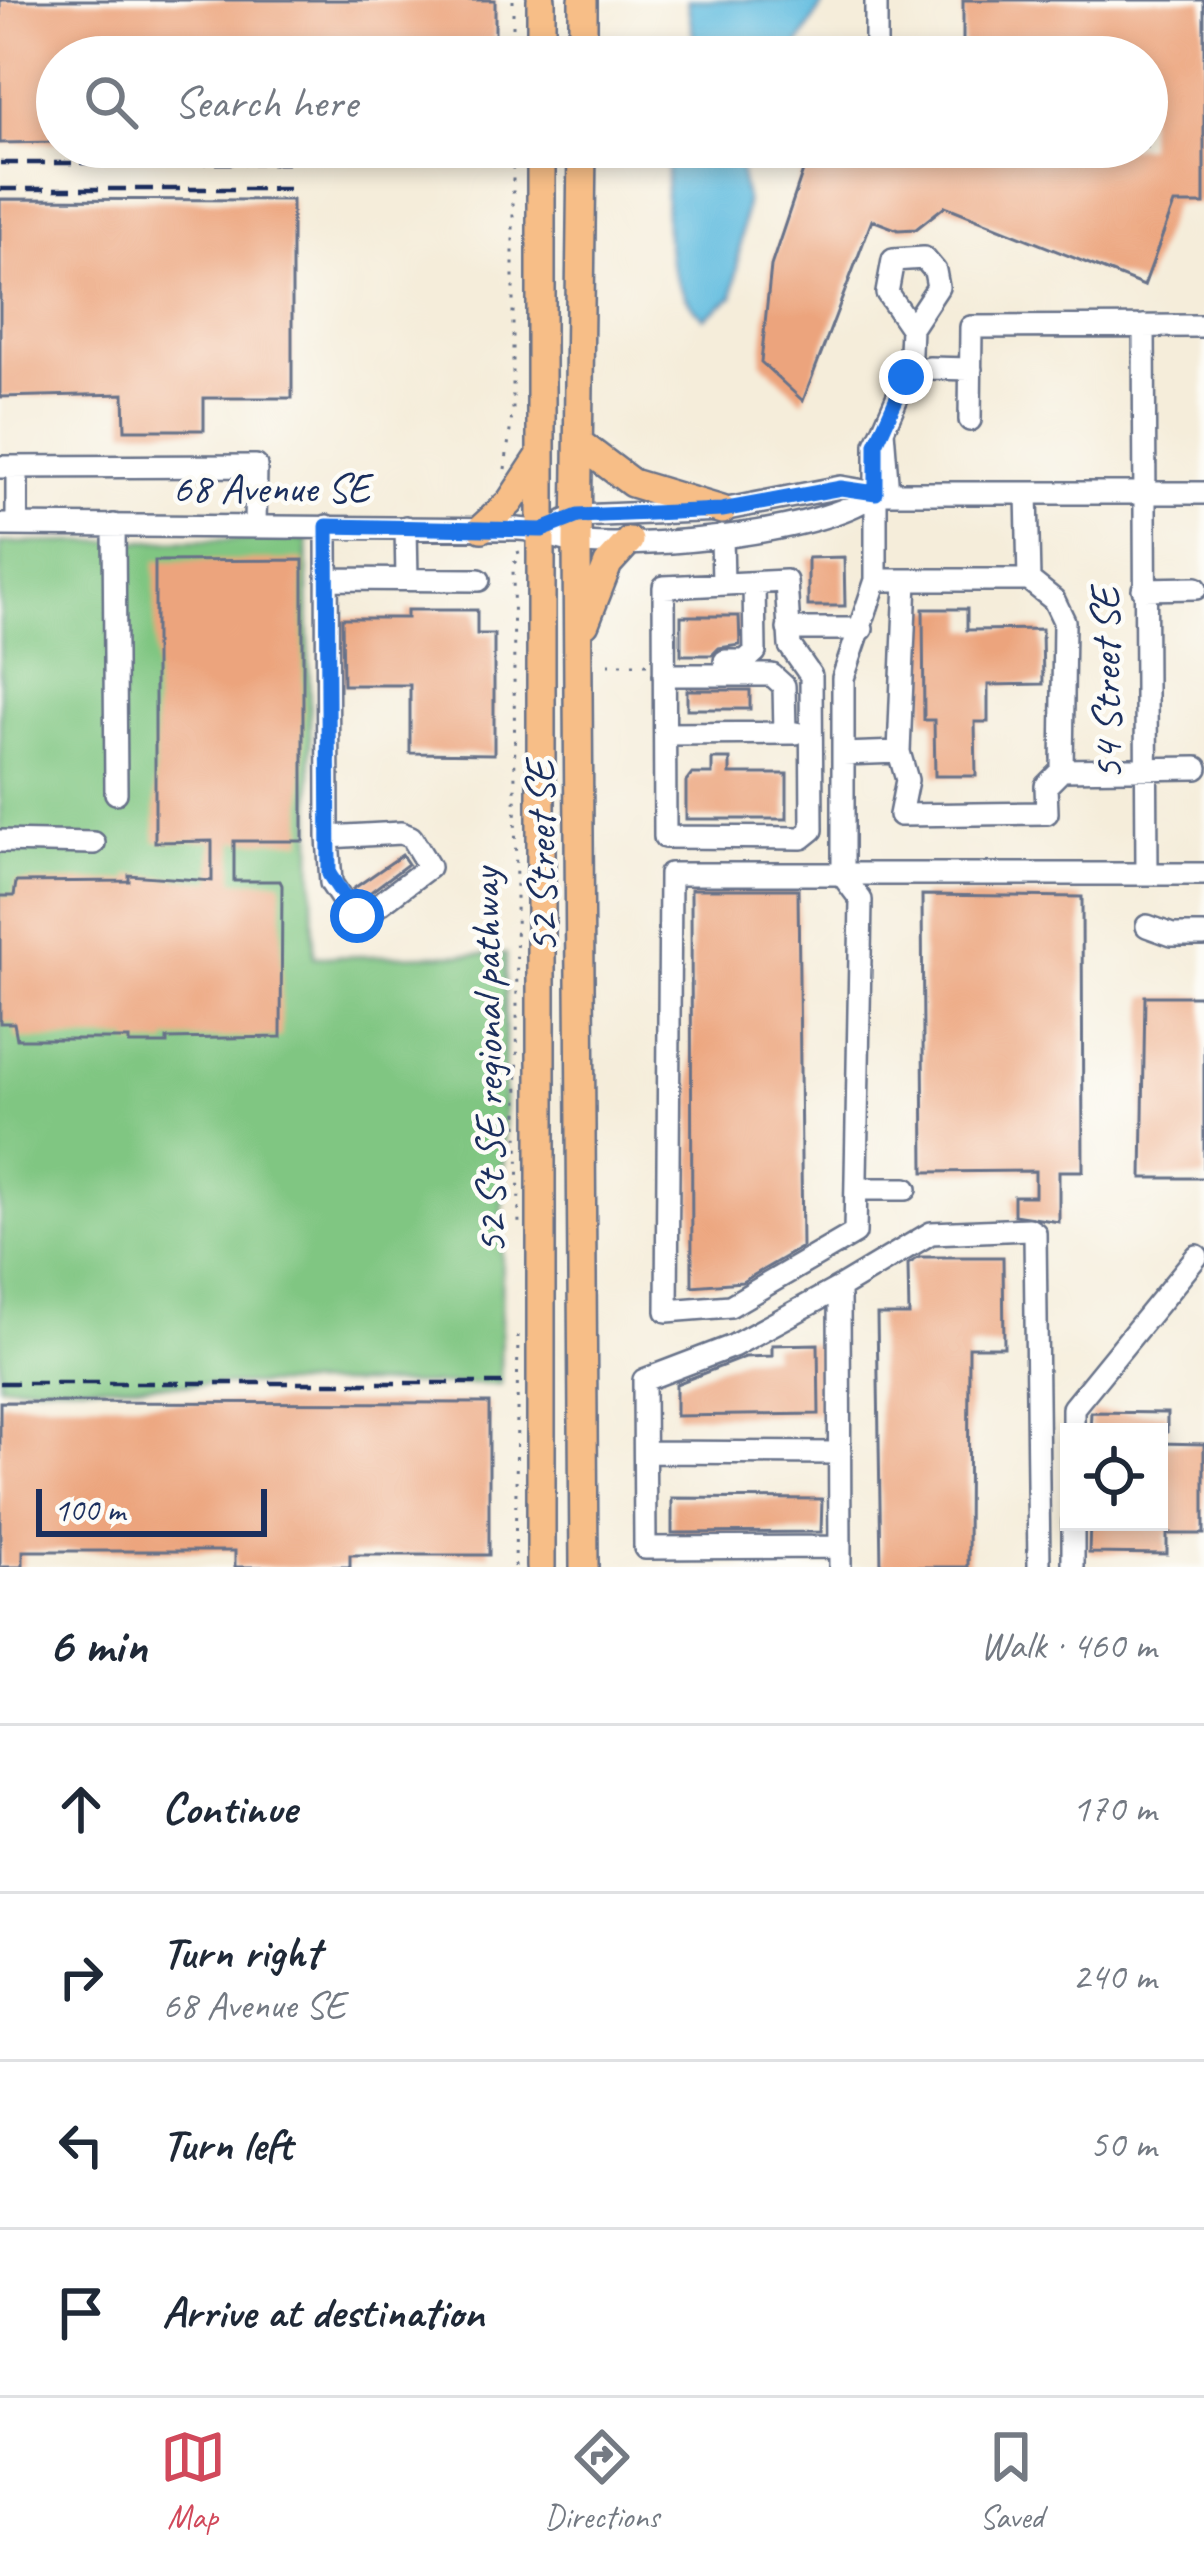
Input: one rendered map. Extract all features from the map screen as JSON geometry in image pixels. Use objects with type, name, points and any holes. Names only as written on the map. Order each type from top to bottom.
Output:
[{"type":"main road","points":[[541,0],[541,36]]},
{"type":"main road","points":[[583,36],[584,0]]},
{"type":"main road","name":"52 Street SE","points":[[541,168],[541,1567]]},
{"type":"main road","name":"52 Street SE","points":[[582,168],[578,529],[584,1567]]},
{"type":"main road","points":[[579,443],[632,483],[722,523]]},
{"type":"main road","points":[[482,528],[510,502],[541,454]]},
{"type":"main road","points":[[579,631],[608,564],[629,542]]},
{"type":"street","points":[[875,36],[876,0]]},
{"type":"street","name":"54 Street SE","points":[[1144,326],[1147,874]]},
{"type":"street","points":[[970,420],[971,327],[1204,326]]},
{"type":"street","points":[[910,328],[910,375],[876,444],[882,493],[876,580],[843,678],[843,876],[861,900],[855,1233],[730,1306],[667,1311],[670,874],[843,876],[1204,874]]},
{"type":"street","points":[[910,375],[929,368],[970,374]]},
{"type":"street","points":[[9,525],[8,467],[256,466],[255,526]]},
{"type":"street","name":"68 Avenue SE","points":[[578,529],[629,542],[722,523],[841,488],[882,493],[1204,493]]},
{"type":"street","points":[[1027,493],[1029,580]]},
{"type":"street","points":[[722,523],[723,584]]},
{"type":"street","name":"68 Avenue SE","points":[[9,525],[542,530],[722,523]]},
{"type":"street","points":[[114,525],[116,793]]},
{"type":"street","points":[[327,526],[328,837],[332,884],[357,916],[425,875],[429,867],[411,837],[400,833],[328,837]]},
{"type":"street","points":[[406,527],[407,579]]},
{"type":"street","points":[[327,578],[479,580]]},
{"type":"street","points":[[876,580],[1029,580],[1054,600],[1064,621],[1062,770]]},
{"type":"street","points":[[906,580],[899,752],[908,780],[900,815],[1047,813],[1046,786],[1062,770],[1196,768]]},
{"type":"street","points":[[786,581],[790,646],[812,676],[812,830],[802,838],[665,837],[664,587],[754,583],[786,581]]},
{"type":"street","points":[[664,667],[750,659],[756,647],[754,583]]},
{"type":"street","points":[[1143,589],[1196,589]]},
{"type":"street","points":[[788,629],[862,629]]},
{"type":"street","points":[[664,667],[772,674],[784,686],[785,733]]},
{"type":"street","points":[[812,676],[843,678]]},
{"type":"street","points":[[664,734],[812,733]]},
{"type":"street","points":[[843,754],[899,752]]},
{"type":"street","points":[[0,841],[94,843]]},
{"type":"street","points":[[1147,926],[1172,935],[1204,934]]},
{"type":"street","points":[[856,1189],[906,1189]]},
{"type":"street","points":[[839,1288],[840,1557],[645,1548],[644,1380],[733,1346],[931,1233],[1030,1229],[1035,1233],[1039,1567]]},
{"type":"street","points":[[1073,1423],[1073,1408],[1197,1256]]},
{"type":"street","points":[[645,1452],[839,1453]]},
{"type":"street","points":[[1072,1567],[1073,1531]]},
{"type":"path","points":[[513,0],[513,36]]},
{"type":"path","points":[[504,473],[513,408],[513,168]]},
{"type":"path","name":"52 St SE regional pathway","points":[[519,1234],[512,564],[520,557]]},
{"type":"path","points":[[608,664],[664,667]]},
{"type":"path","points":[[515,1567],[519,1324]]},
{"type":"green space","points":[[307,539],[314,957],[506,954],[500,1384],[0,1385],[0,543]]},
{"type":"water","points":[[687,0],[824,2],[804,36],[693,36]]},
{"type":"water","points":[[668,168],[740,168],[746,201],[733,297],[704,318],[678,282],[666,215]]},
{"type":"building","points":[[0,0],[495,0],[495,36],[36,36],[36,142],[0,143]]},
{"type":"building","points":[[963,0],[1204,0],[1204,204],[1174,204],[1144,286],[945,206],[916,229],[898,230],[872,220],[803,401],[761,362],[771,266],[804,168],[1168,168],[1168,36],[963,36]]},
{"type":"building","points":[[0,199],[292,200],[292,398],[204,398],[204,430],[125,430],[124,394],[0,397]]},
{"type":"building","points":[[844,557],[845,606],[808,606],[808,558]]},
{"type":"building","points":[[303,560],[303,841],[234,841],[234,881],[280,881],[282,885],[281,1037],[167,1039],[167,1044],[129,1044],[129,1039],[17,1039],[14,1023],[0,1023],[0,896],[14,896],[16,882],[129,881],[129,875],[212,881],[212,841],[155,842],[155,561]]},
{"type":"building","points":[[923,609],[967,609],[967,630],[1042,629],[1043,684],[988,685],[988,722],[975,722],[976,776],[935,776],[934,720],[924,720]]},
{"type":"building","points":[[407,610],[477,610],[477,634],[494,634],[494,754],[410,753],[410,685],[343,685],[342,618],[407,618]]},
{"type":"building","points":[[681,616],[739,616],[740,645],[719,648],[712,655],[681,655]]},
{"type":"building","points":[[687,690],[750,690],[750,709],[687,709]]},
{"type":"building","points":[[712,759],[730,759],[730,774],[787,774],[787,819],[686,819],[686,782],[692,774],[712,774]]},
{"type":"building","points":[[402,855],[408,864],[360,900],[353,889]]},
{"type":"building","points":[[691,889],[798,889],[802,1247],[742,1282],[692,1286]]},
{"type":"building","points":[[922,895],[1082,897],[1083,1171],[1059,1171],[1059,1222],[1014,1215],[1014,1196],[1035,1196],[1035,1171],[924,1172]]},
{"type":"building","points":[[1145,996],[1204,996],[1204,1178],[1142,1178]]},
{"type":"building","points":[[920,1257],[1003,1257],[1004,1347],[969,1347],[968,1567],[881,1567],[877,1315],[909,1315],[908,1264]]},
{"type":"building","points":[[818,1344],[819,1414],[676,1416],[676,1384],[745,1357],[772,1356],[772,1345]]},
{"type":"building","points":[[0,1402],[489,1403],[489,1555],[350,1555],[350,1567],[235,1567],[235,1551],[23,1551],[23,1567],[0,1567]]},
{"type":"building","points":[[1091,1412],[1167,1413],[1167,1423],[1090,1423]]},
{"type":"building","points":[[1168,1443],[1204,1444],[1204,1534],[1167,1534],[1167,1554],[1089,1553],[1090,1531],[1168,1531]]},
{"type":"building","points":[[672,1498],[822,1499],[821,1532],[672,1533]]},
{"type":"railway","points":[[0,163],[36,163]]},
{"type":"railway","points":[[0,189],[290,189]]},
{"type":"railway","points":[[0,1383],[502,1383]]},
{"type":"route","points":[[357,916],[345,906],[329,874],[327,526],[542,530],[578,516],[685,514],[841,488],[876,493],[876,444],[906,377]]}]
